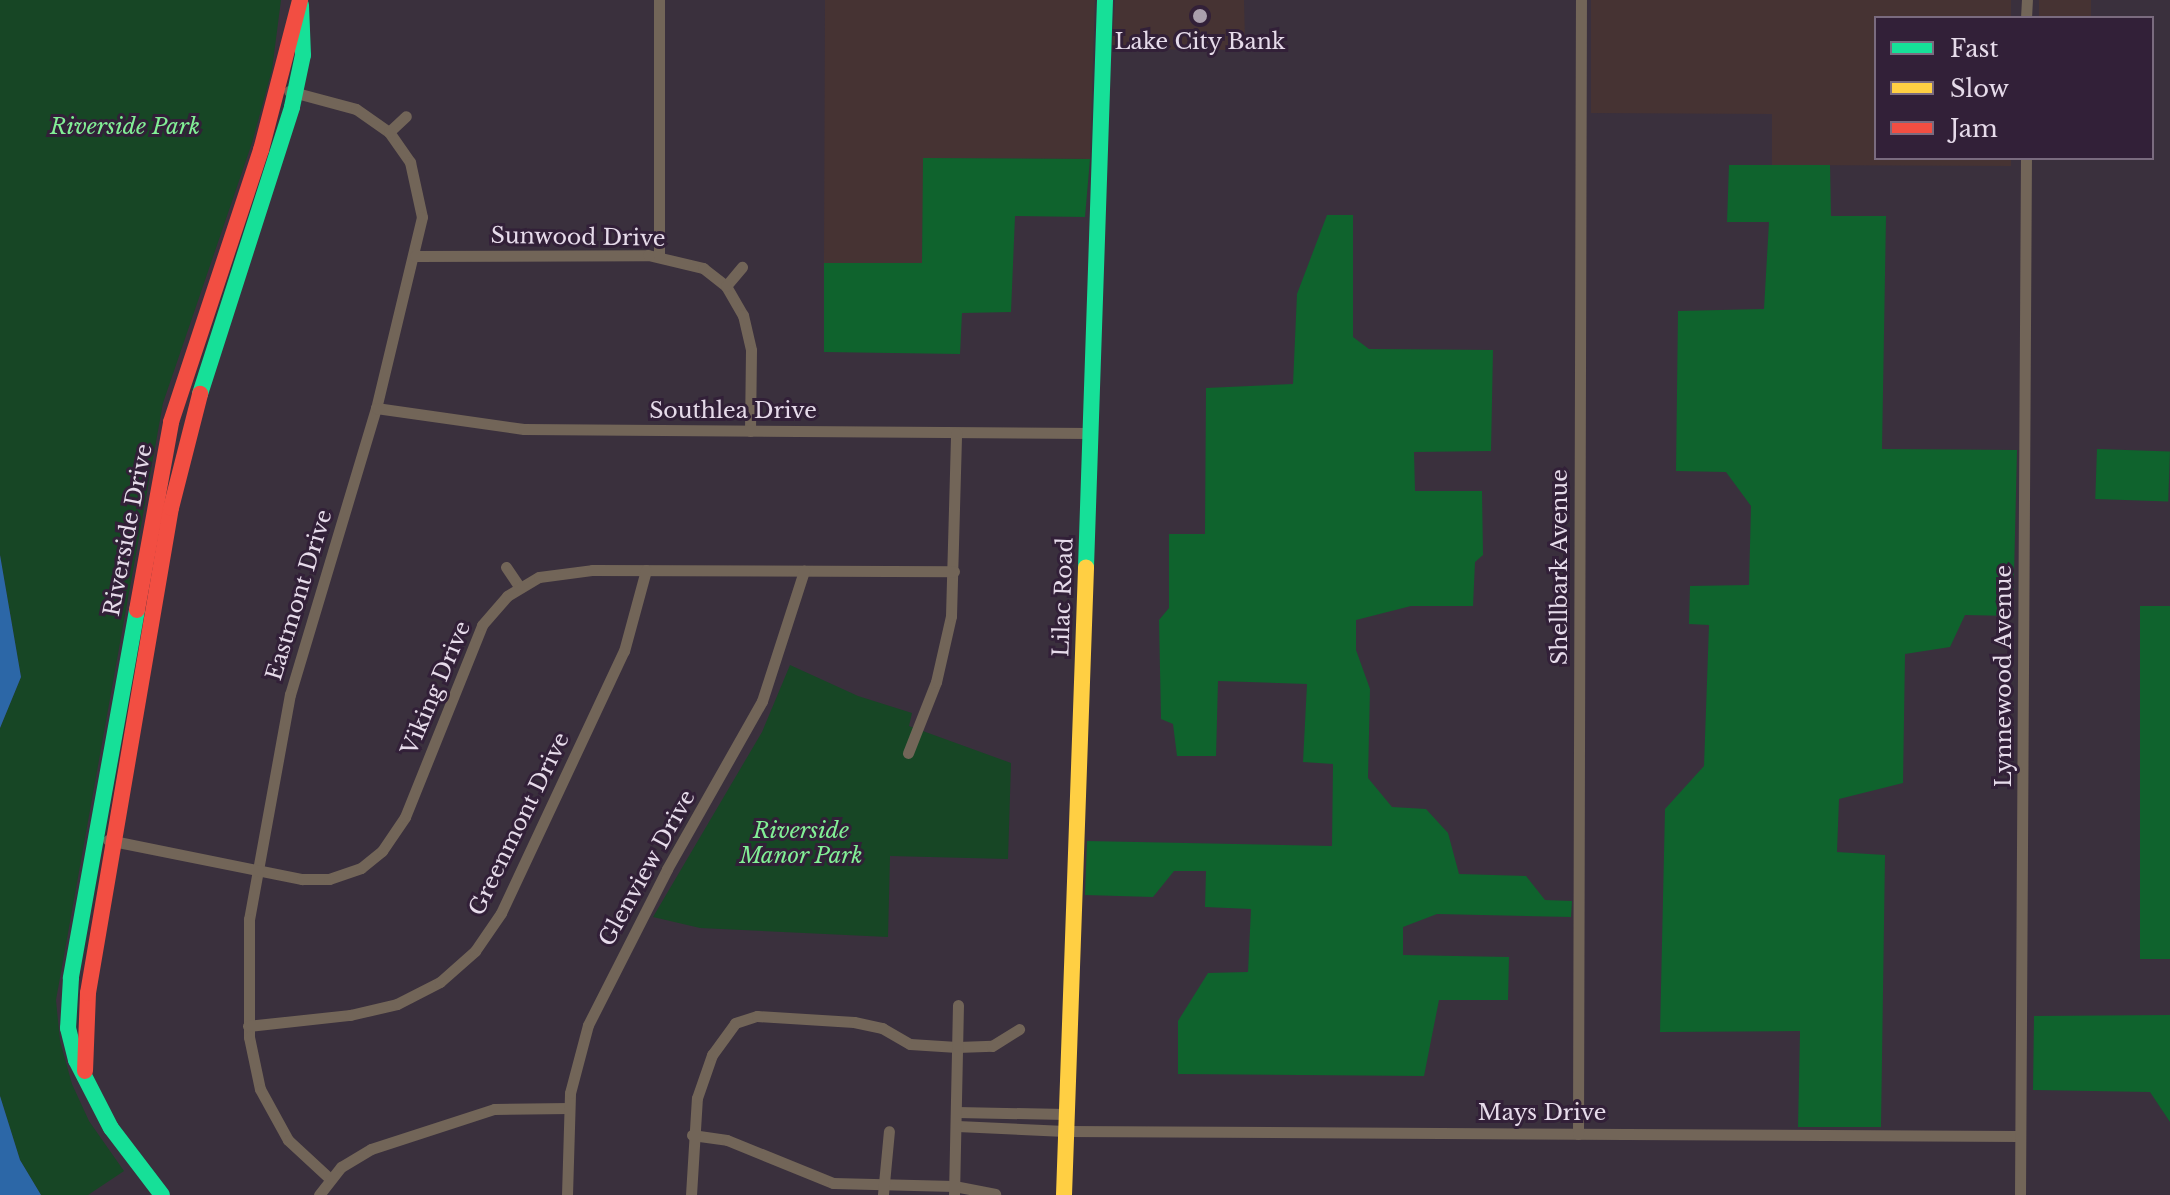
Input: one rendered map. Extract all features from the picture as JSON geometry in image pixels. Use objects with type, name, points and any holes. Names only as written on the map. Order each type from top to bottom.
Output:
[{"type":"street","name":"Riverside Drive","points":[[162,1195],[111,1128],[86,1081],[72,1049],[68,1006],[171,422],[277,88],[300,0]]},
{"type":"street","name":"Riverside Drive","points":[[86,1081],[83,1026],[171,508],[203,382],[295,92],[303,55],[300,0]]},
{"type":"street","points":[[659,0],[659,256]]},
{"type":"street","name":"Lilac Road","points":[[1064,1195],[1105,0]]},
{"type":"street","name":"Shellbark Avenue","points":[[1578,1134],[1581,0]]},
{"type":"street","name":"Eastmont Drive","points":[[277,88],[356,109],[389,132],[410,162],[421,199],[415,256],[376,408],[290,694],[255,871],[247,947],[248,1026],[254,1069],[272,1115],[300,1154],[329,1178]]},
{"type":"street","points":[[389,132],[406,116]]},
{"type":"street","name":"Lynnewood Avenue","points":[[2020,1195],[2026,160]]},
{"type":"street","name":"Sunwood Drive","points":[[415,256],[659,256],[694,264],[726,286]]},
{"type":"street","points":[[742,267],[726,286],[748,331],[750,431]]},
{"type":"street","name":"Southlea Drive","points":[[376,408],[524,429],[1091,433]]},
{"type":"street","points":[[908,753],[936,682],[954,571],[956,433]]},
{"type":"street","points":[[506,567],[519,586]]},
{"type":"street","name":"Viking Drive","points":[[96,837],[255,871],[329,879],[361,868],[382,851],[405,817],[474,638],[491,612],[519,586],[566,570],[954,571]]},
{"type":"street","name":"Greenmont Drive","points":[[248,1026],[350,1015],[397,1004],[440,982],[475,951],[501,913],[624,651],[646,570]]},
{"type":"street","name":"Glenview Drive","points":[[567,1195],[573,1073],[594,1012],[762,701],[804,571]]},
{"type":"street","points":[[954,1190],[958,1005]]},
{"type":"street","points":[[691,1195],[692,1135],[697,1098],[712,1055],[725,1034],[747,1018],[854,1022],[882,1028],[910,1044],[957,1047],[992,1046],[1019,1029]]},
{"type":"street","points":[[319,1195],[329,1178],[371,1149],[470,1115],[520,1106],[569,1108]]},
{"type":"street","points":[[957,1112],[1065,1122]]},
{"type":"street","points":[[957,1126],[1065,1122]]},
{"type":"street","name":"Mays Drive","points":[[1065,1122],[1578,1134],[2019,1136]]},
{"type":"street","points":[[883,1191],[889,1131]]},
{"type":"street","points":[[692,1135],[736,1143],[833,1183],[883,1191],[954,1190],[995,1194]]},
{"type":"shaded area","points":[[825,0],[1095,0],[1090,159],[924,158],[922,263],[824,263]]},
{"type":"shaded area","points":[[1115,0],[1244,0],[1245,43],[1240,50],[1112,49]]},
{"type":"shaded area","points":[[1591,0],[2011,0],[2011,16],[1874,16],[1874,160],[2011,160],[2011,166],[1772,165],[1772,114],[1591,113]]},
{"type":"shaded area","points":[[2039,0],[2091,0],[2091,16],[2039,16]]},
{"type":"green space","name":"Riverside Park","points":[[0,0],[281,0],[272,70],[252,143],[163,403],[56,1000],[60,1041],[72,1084],[89,1121],[124,1171],[88,1195],[41,1195],[20,1160],[0,1096],[0,728],[21,677],[0,555]]},
{"type":"green space","points":[[923,158],[1090,159],[1085,217],[1015,216],[1011,312],[962,313],[960,354],[824,352],[824,263],[922,263]]},
{"type":"green space","points":[[1729,165],[1830,165],[1831,216],[1886,216],[1882,449],[2017,450],[2013,616],[1965,615],[1950,647],[1905,654],[1903,783],[1839,799],[1837,852],[1885,855],[1881,1127],[1798,1127],[1800,1031],[1660,1032],[1665,809],[1704,766],[1709,625],[1689,624],[1690,586],[1749,585],[1751,506],[1726,472],[1676,471],[1678,311],[1764,309],[1769,222],[1727,222]]},
{"type":"green space","points":[[1327,215],[1353,215],[1353,337],[1369,349],[1493,350],[1491,451],[1414,452],[1415,491],[1482,491],[1483,555],[1475,562],[1473,606],[1411,606],[1356,620],[1356,650],[1370,689],[1368,778],[1392,807],[1426,809],[1448,833],[1459,874],[1526,876],[1545,900],[1572,901],[1571,917],[1437,914],[1403,927],[1403,955],[1509,957],[1508,1000],[1439,1000],[1424,1076],[1178,1074],[1178,1021],[1208,973],[1248,972],[1251,909],[1205,907],[1206,871],[1174,871],[1153,897],[1085,895],[1087,841],[1332,846],[1333,764],[1303,762],[1307,684],[1218,681],[1216,756],[1177,756],[1173,724],[1161,719],[1159,620],[1169,608],[1169,534],[1205,534],[1206,388],[1293,384],[1297,294]]},
{"type":"green space","points":[[2097,449],[2170,452],[2168,502],[2095,499]]},
{"type":"green space","points":[[2140,606],[2170,606],[2170,959],[2140,959]]},
{"type":"green space","name":"Riverside Manor Park","points":[[790,665],[858,696],[912,713],[909,726],[1011,763],[1008,859],[890,856],[888,937],[700,928],[653,917],[762,732]]},
{"type":"green space","points":[[2170,1015],[2170,1122],[2150,1092],[2033,1090],[2034,1016]]},
{"type":"water","points":[[0,555],[21,677],[0,728]]},
{"type":"water","points":[[0,1096],[20,1160],[41,1195],[0,1195]]},
{"type":"traffic: fast","points":[[1086,567],[1105,0]]},
{"type":"traffic: fast","points":[[200,394],[292,107],[303,55],[301,5]]},
{"type":"traffic: fast","points":[[137,610],[71,978],[68,1028],[76,1060],[111,1128],[162,1195]]},
{"type":"traffic: slow","points":[[1064,1195],[1086,567]]},
{"type":"traffic: jam","points":[[137,610],[171,422],[261,150],[300,0]]},
{"type":"traffic: jam","points":[[85,1071],[88,993],[171,508],[200,394]]},
{"type":"place","name":"Lake City Bank","points":[[1200,16]]}]
